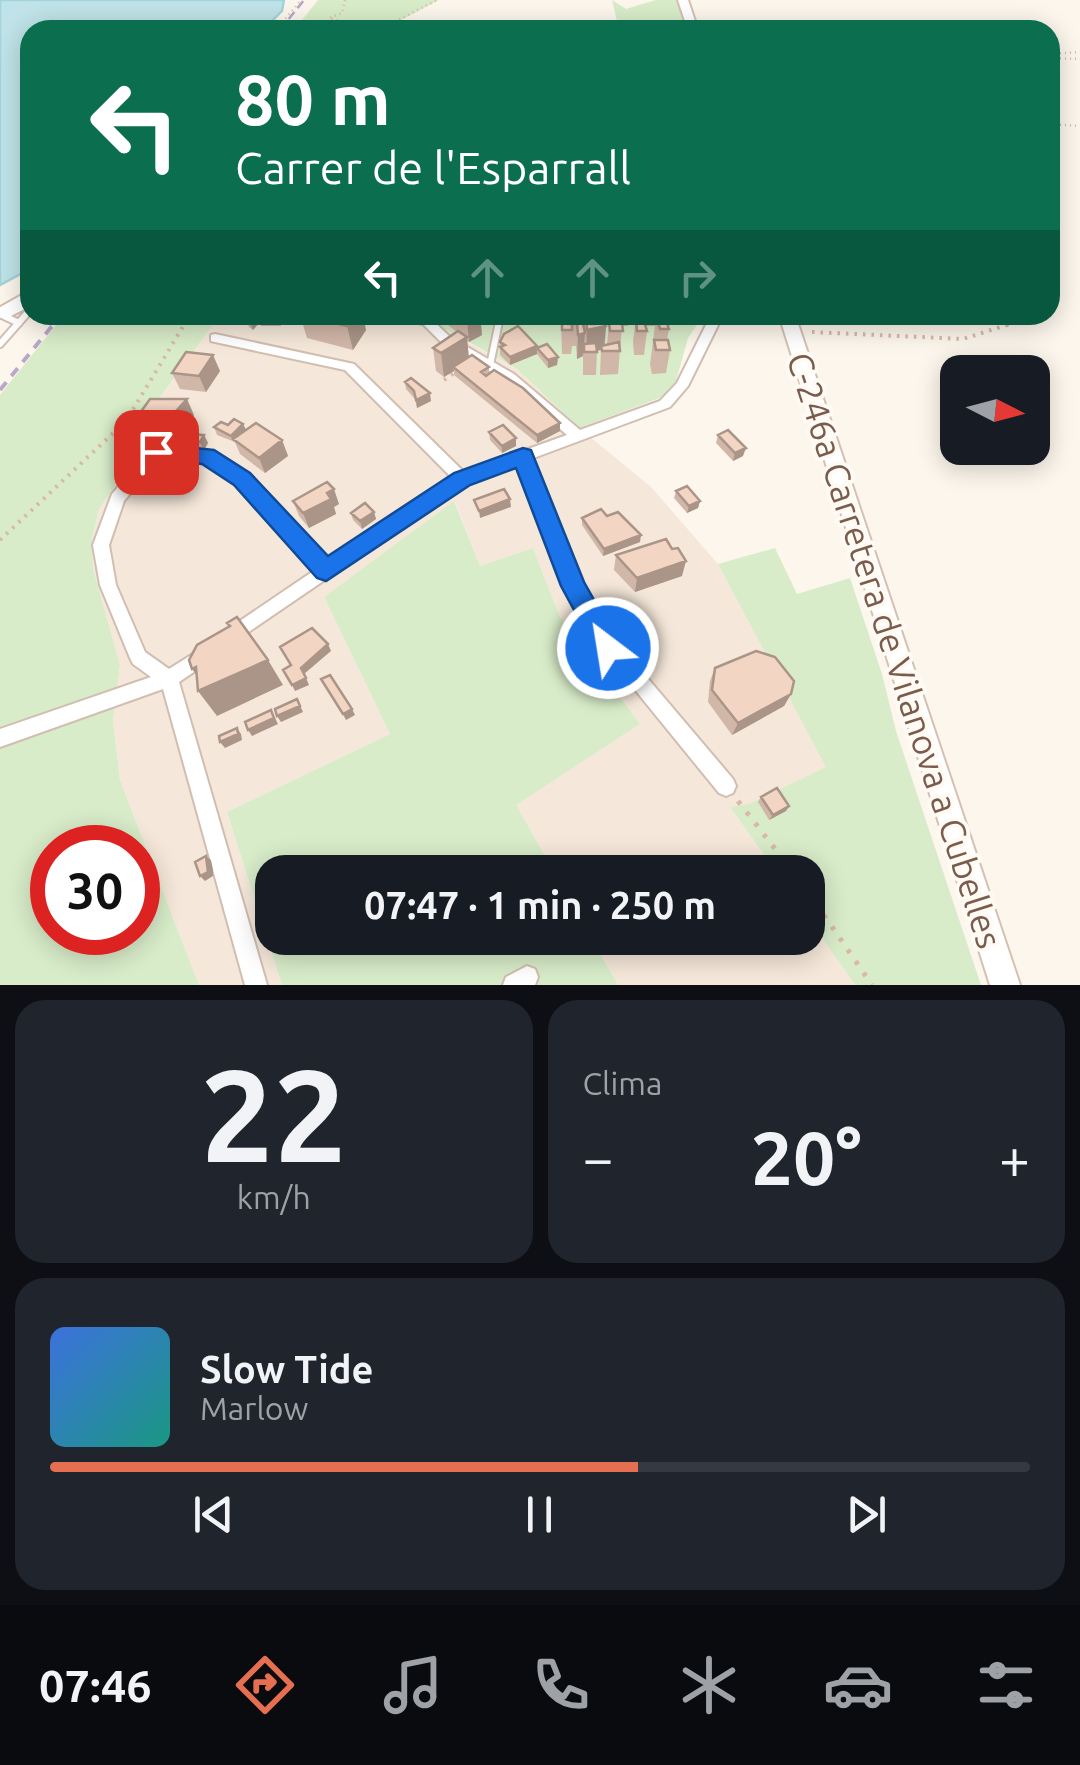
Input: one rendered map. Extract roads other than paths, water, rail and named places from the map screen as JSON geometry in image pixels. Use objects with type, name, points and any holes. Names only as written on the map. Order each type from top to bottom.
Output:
[{"type":"main road","name":"C-246a Carretera de Vilanova a Cubelles","points":[[790,325],[1005,985]]},
{"type":"street","points":[[429,325],[490,366],[579,437]]},
{"type":"street","points":[[0,738],[169,679],[462,479],[648,412],[674,397],[712,325]]},
{"type":"street","points":[[216,338],[349,367],[462,479]]},
{"type":"street","points":[[256,985],[169,679],[139,658],[108,584],[101,545],[118,498],[156,452],[207,456],[242,479],[326,570]]},
{"type":"street","points":[[523,456],[573,586],[594,627],[726,786]]},
{"type":"lane","points":[[0,344],[19,323],[4,316],[20,308]]},
{"type":"lane","points":[[490,366],[498,325]]},
{"type":"water","points":[[0,0],[284,0],[282,11],[273,20],[20,20],[20,274],[0,285]]},
{"type":"railway","points":[[288,20],[304,0]]},
{"type":"railway","points":[[0,390],[53,325]]}]
